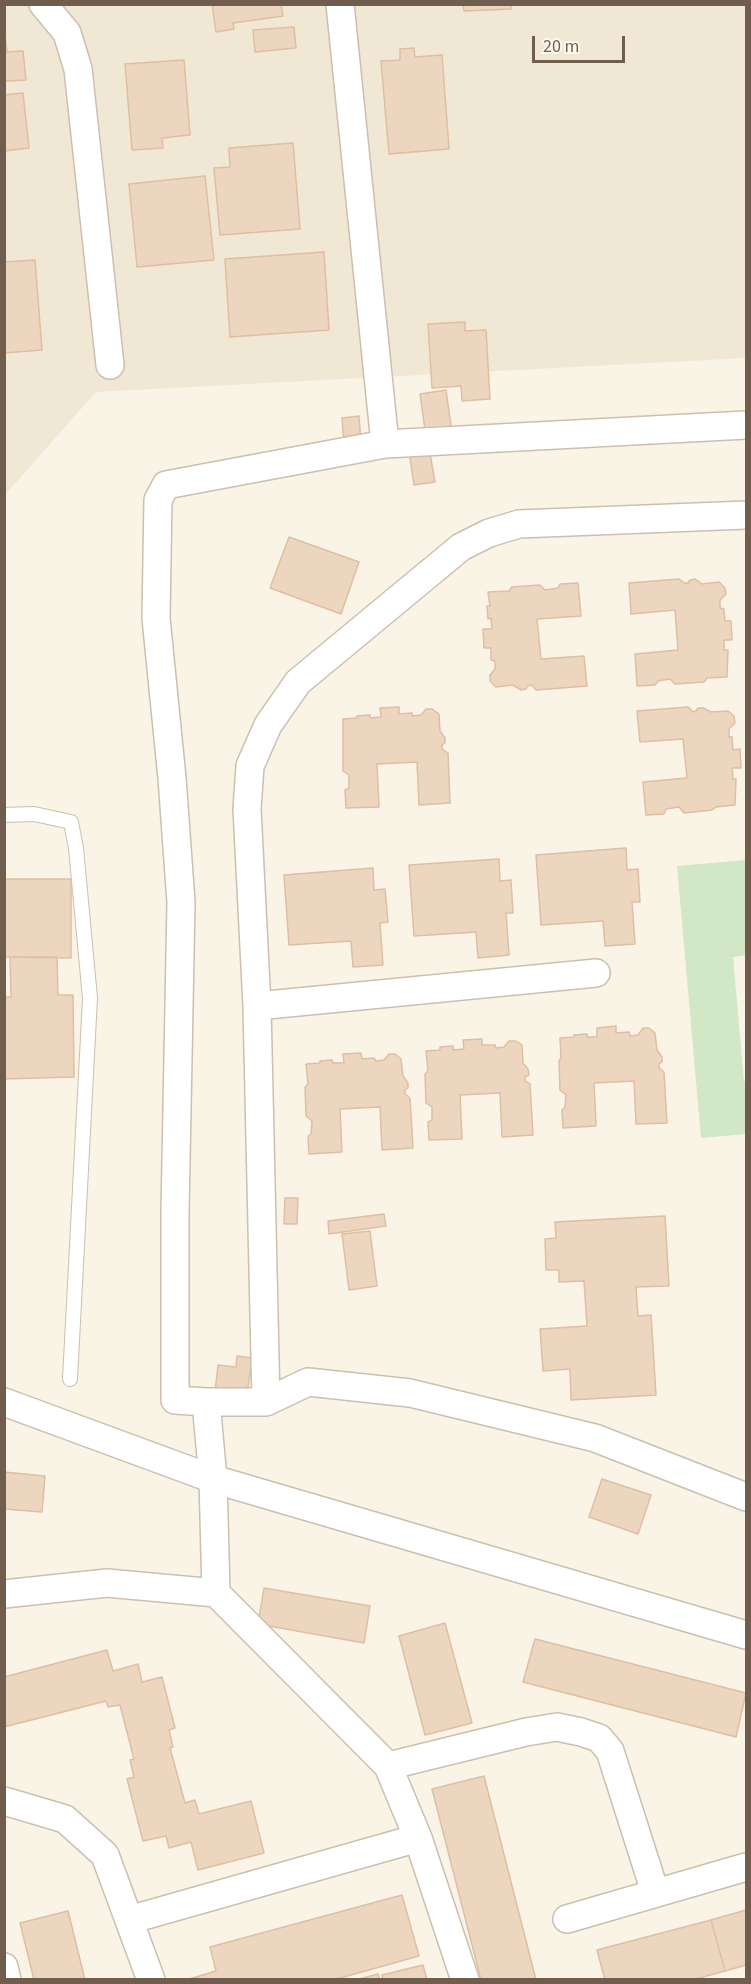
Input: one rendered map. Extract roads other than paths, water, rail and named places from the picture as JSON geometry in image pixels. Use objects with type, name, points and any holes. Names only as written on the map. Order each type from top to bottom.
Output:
[{"type":"street","points":[[43,4],[67,33],[78,69],[110,365]]},
{"type":"street","points":[[340,4],[385,444]]},
{"type":"street","points":[[747,425],[385,444],[166,485],[158,500],[156,618],[182,902],[174,1212],[175,1400],[266,1402],[308,1382],[410,1393],[595,1438],[747,1497]]},
{"type":"street","points":[[266,1402],[257,1006],[247,809],[250,766],[268,725],[298,682],[461,547],[489,534],[519,524],[747,515]]},
{"type":"street","points":[[257,1006],[596,973]]},
{"type":"street","points":[[4,1402],[213,1479],[747,1635]]},
{"type":"street","points":[[206,1402],[213,1479],[216,1593]]},
{"type":"street","points":[[4,1594],[107,1583],[216,1593],[388,1766],[418,1838],[465,1980]]},
{"type":"street","points":[[388,1766],[557,1726],[599,1738],[610,1751],[655,1892]]},
{"type":"street","points":[[4,1801],[65,1819],[105,1855],[151,1980]]},
{"type":"street","points":[[129,1920],[418,1838]]},
{"type":"street","points":[[567,1919],[747,1867]]},
{"type":"street","points":[[4,1967],[7,1980]]},
{"type":"lane","points":[[4,815],[34,814],[71,822],[76,848],[90,998],[70,1379]]}]
